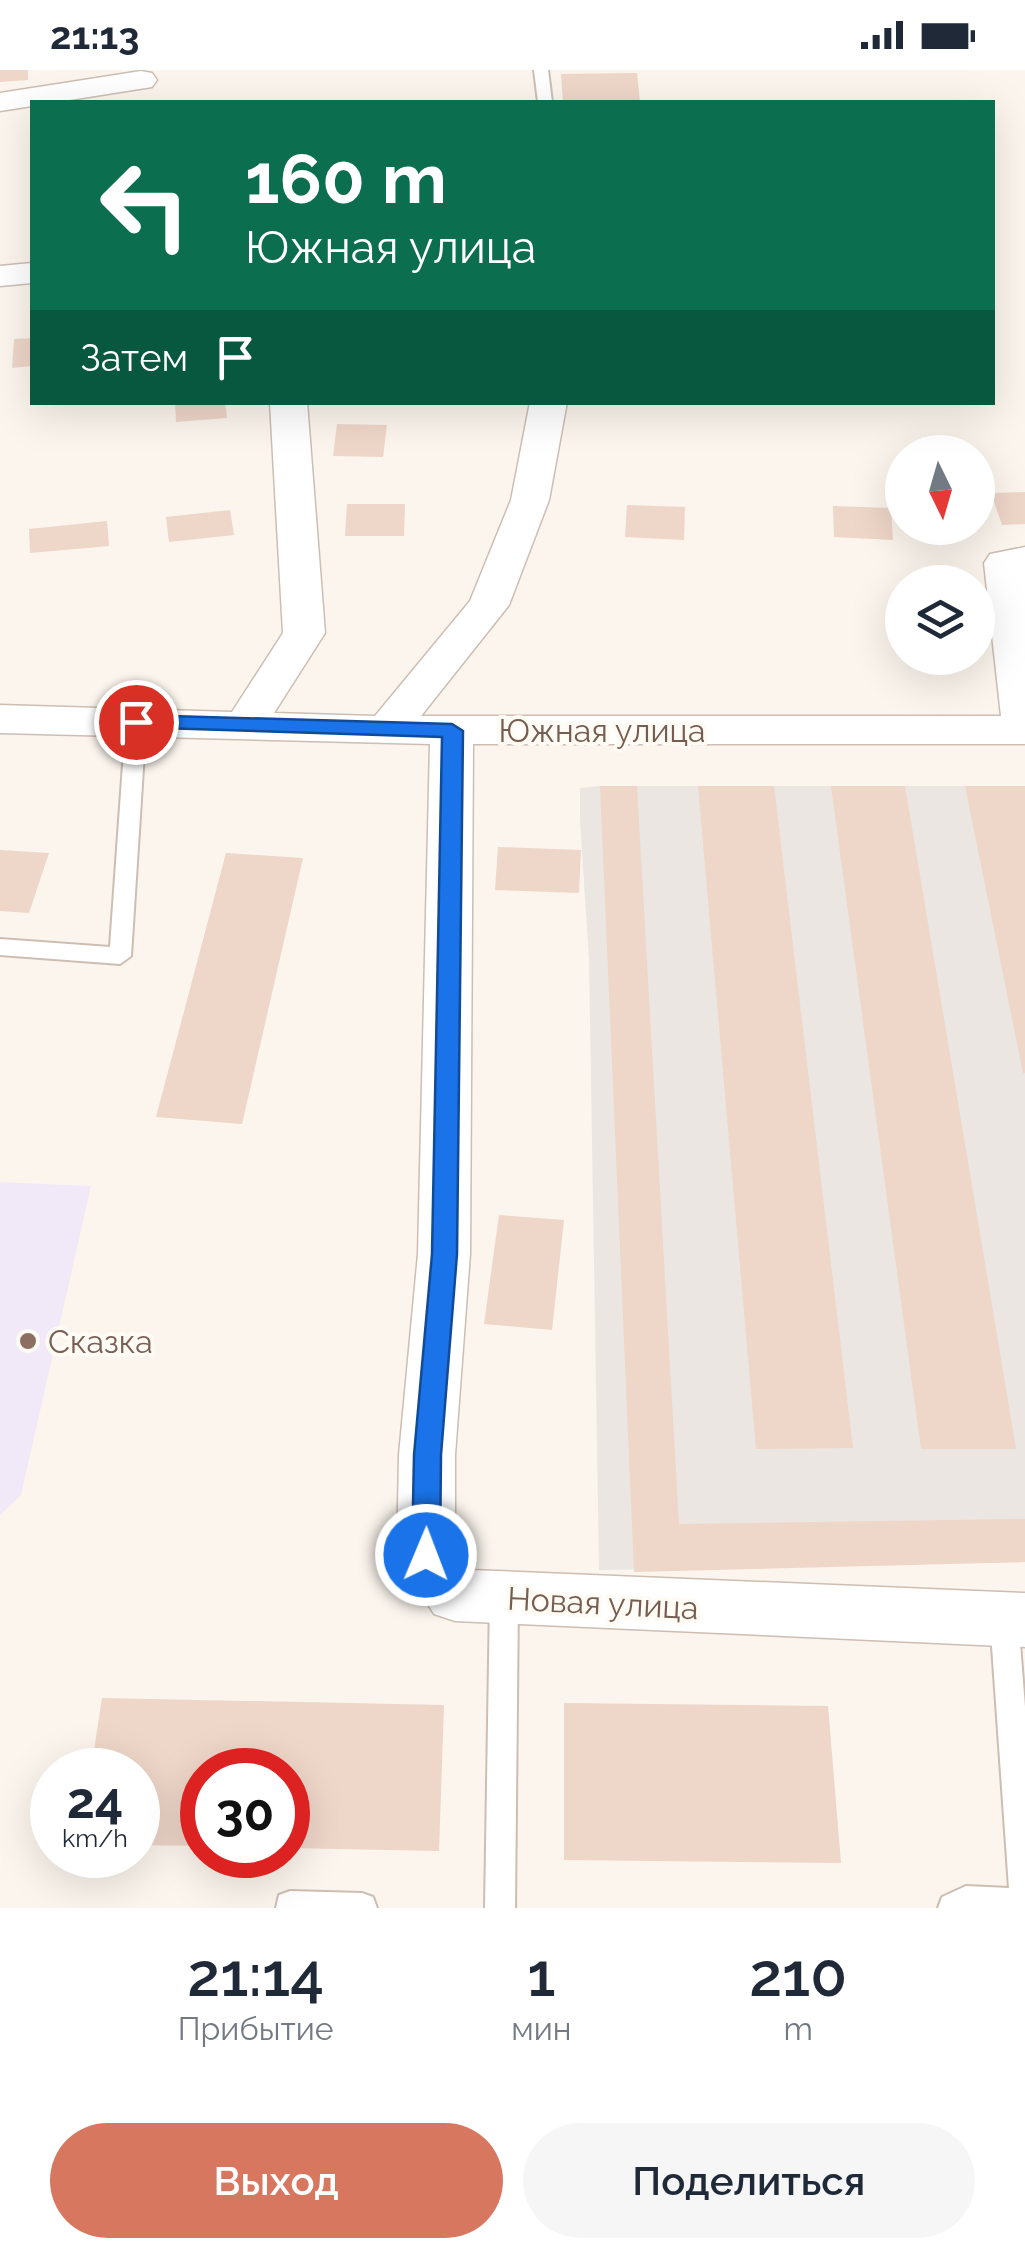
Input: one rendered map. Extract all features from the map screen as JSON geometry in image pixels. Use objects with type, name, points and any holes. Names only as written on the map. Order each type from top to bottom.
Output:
[{"type":"street","points":[[0,102],[141,80]]},
{"type":"street","points":[[0,276],[30,272]]},
{"type":"street","points":[[244,728],[304,633],[288,405]]},
{"type":"street","points":[[386,730],[489,605],[530,500],[549,405]]},
{"type":"street","points":[[1024,730],[1002,576],[1004,564],[1025,560]]},
{"type":"street","name":"Южная улица","points":[[0,719],[452,731],[1024,730]]},
{"type":"street","name":"Новая улица","points":[[452,731],[444,1254],[428,1455],[426,1555],[454,1594],[1015,1619]]},
{"type":"lane","points":[[542,70],[545,100]]},
{"type":"lane","points":[[0,948],[120,956],[136,722]]},
{"type":"lane","points":[[500,1908],[504,1599]]},
{"type":"lane","points":[[952,1908],[966,1901],[1025,1901],[1015,1619]]},
{"type":"lane","points":[[290,1906],[362,1908]]},
{"type":"shaded area","points":[[1025,786],[1025,1562],[599,1570],[589,959],[580,788]]},
{"type":"shaded area","name":"Сказка","points":[[0,1182],[91,1186],[21,1495],[0,1515]]},
{"type":"building","points":[[0,70],[28,70],[28,80],[0,82]]},
{"type":"building","points":[[637,73],[640,100],[563,100],[561,74]]},
{"type":"building","points":[[30,338],[30,366],[12,368],[14,339]]},
{"type":"building","points":[[175,405],[225,405],[227,418],[176,422]]},
{"type":"building","points":[[337,424],[387,425],[383,457],[333,456]]},
{"type":"building","points":[[1025,492],[1025,524],[1002,525],[995,493]]},
{"type":"building","points":[[347,504],[405,504],[404,536],[345,536]]},
{"type":"building","points":[[627,505],[685,507],[684,540],[625,537]]},
{"type":"building","points":[[833,506],[885,508],[885,540],[834,537]]},
{"type":"building","points":[[230,510],[234,535],[169,542],[166,517]]},
{"type":"building","points":[[107,521],[109,546],[30,553],[29,529]]},
{"type":"building","points":[[600,786],[637,786],[679,1524],[1025,1519],[1025,1562],[634,1572]]},
{"type":"building","points":[[698,786],[774,786],[853,1448],[756,1449]]},
{"type":"building","points":[[831,786],[905,786],[1016,1449],[921,1449]]},
{"type":"building","points":[[965,786],[1025,786],[1025,1073],[1023,1073]]},
{"type":"building","points":[[498,847],[581,850],[579,893],[495,890]]},
{"type":"building","points":[[0,850],[49,853],[29,913],[0,911]]},
{"type":"building","points":[[226,853],[303,858],[242,1124],[156,1117]]},
{"type":"building","points":[[499,1215],[564,1220],[552,1330],[484,1324]]},
{"type":"building","points":[[102,1698],[444,1705],[439,1851],[310,1848],[310,1748],[180,1748],[180,1846],[160,1845],[160,1748],[94,1748]]},
{"type":"building","points":[[564,1703],[828,1706],[841,1863],[564,1860]]},
{"type":"place","name":"Сказка","points":[[28,1341]]},
{"type":"route","points":[[136,722],[452,731],[444,1254],[428,1455],[426,1555]]}]
